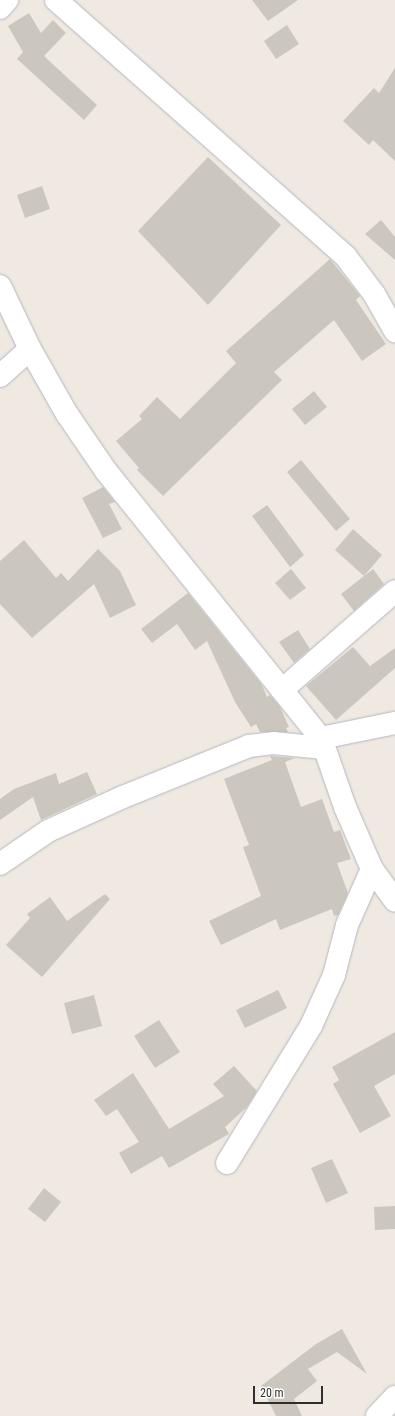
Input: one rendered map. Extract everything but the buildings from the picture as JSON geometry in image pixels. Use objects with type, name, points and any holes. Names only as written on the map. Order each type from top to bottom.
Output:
[{"type":"street","points":[[0,8],[7,0]]},
{"type":"street","points":[[56,0],[346,257],[374,294],[395,331]]},
{"type":"street","points":[[0,286],[30,349],[67,414],[106,471],[282,690],[322,743],[345,807],[372,870],[395,901]]},
{"type":"street","points":[[0,376],[30,349]]},
{"type":"street","points":[[282,690],[395,591]]},
{"type":"street","points":[[0,864],[48,831],[123,797],[249,746],[273,743],[322,743],[395,723]]},
{"type":"street","points":[[226,1164],[311,1026],[334,975],[347,925],[372,870]]},
{"type":"street","points":[[377,1416],[395,1397]]}]
